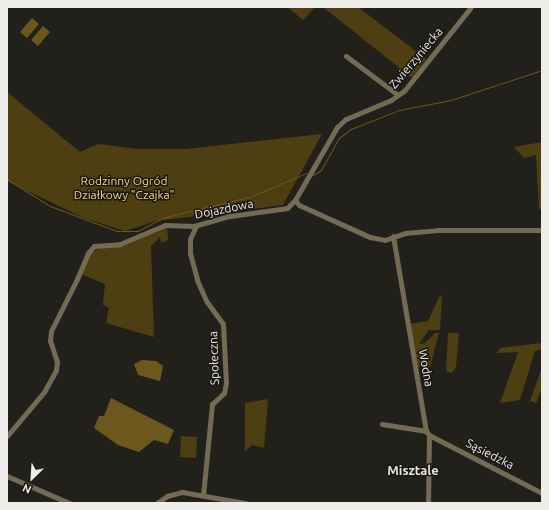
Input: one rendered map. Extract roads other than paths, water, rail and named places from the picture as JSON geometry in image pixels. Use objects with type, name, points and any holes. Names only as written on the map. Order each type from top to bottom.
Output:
[{"type":"street","name":"Zwierzyniecka","points":[[295,200],[337,127],[346,119],[398,95],[470,7]]},
{"type":"street","points":[[346,56],[398,95]]},
{"type":"street","points":[[287,208],[295,200],[299,205],[370,237],[385,240],[393,236],[438,230],[542,230]]},
{"type":"street","name":"Dojazdowa","points":[[7,436],[44,392],[56,370],[57,362],[50,341],[51,331],[91,248],[120,244],[165,225],[196,226],[230,216],[299,205]]},
{"type":"street","name":"Społeczna","points":[[196,226],[190,239],[190,253],[200,286],[223,324],[226,384],[224,394],[212,404],[203,495]]},
{"type":"street","name":"Wodna","points":[[393,236],[427,433],[428,503]]},
{"type":"street","name":"Sąsiedzka","points":[[382,424],[427,433],[542,492]]},
{"type":"street","points":[[7,476],[69,503]]},
{"type":"street","points":[[157,503],[167,496],[182,492],[245,503]]},
{"type":"waterway","points":[[313,175],[321,170],[339,138],[351,129],[399,110],[451,100],[542,70]]},
{"type":"waterway","points":[[7,179],[50,206],[117,231],[138,231],[162,218],[252,196],[306,173]]},
{"type":"district","name":"Misztale","points":[[413,470]]},
{"type":"park label","name":"Rodzinny Ogród Działkowy \"Czajka\"","points":[[124,188]]}]
